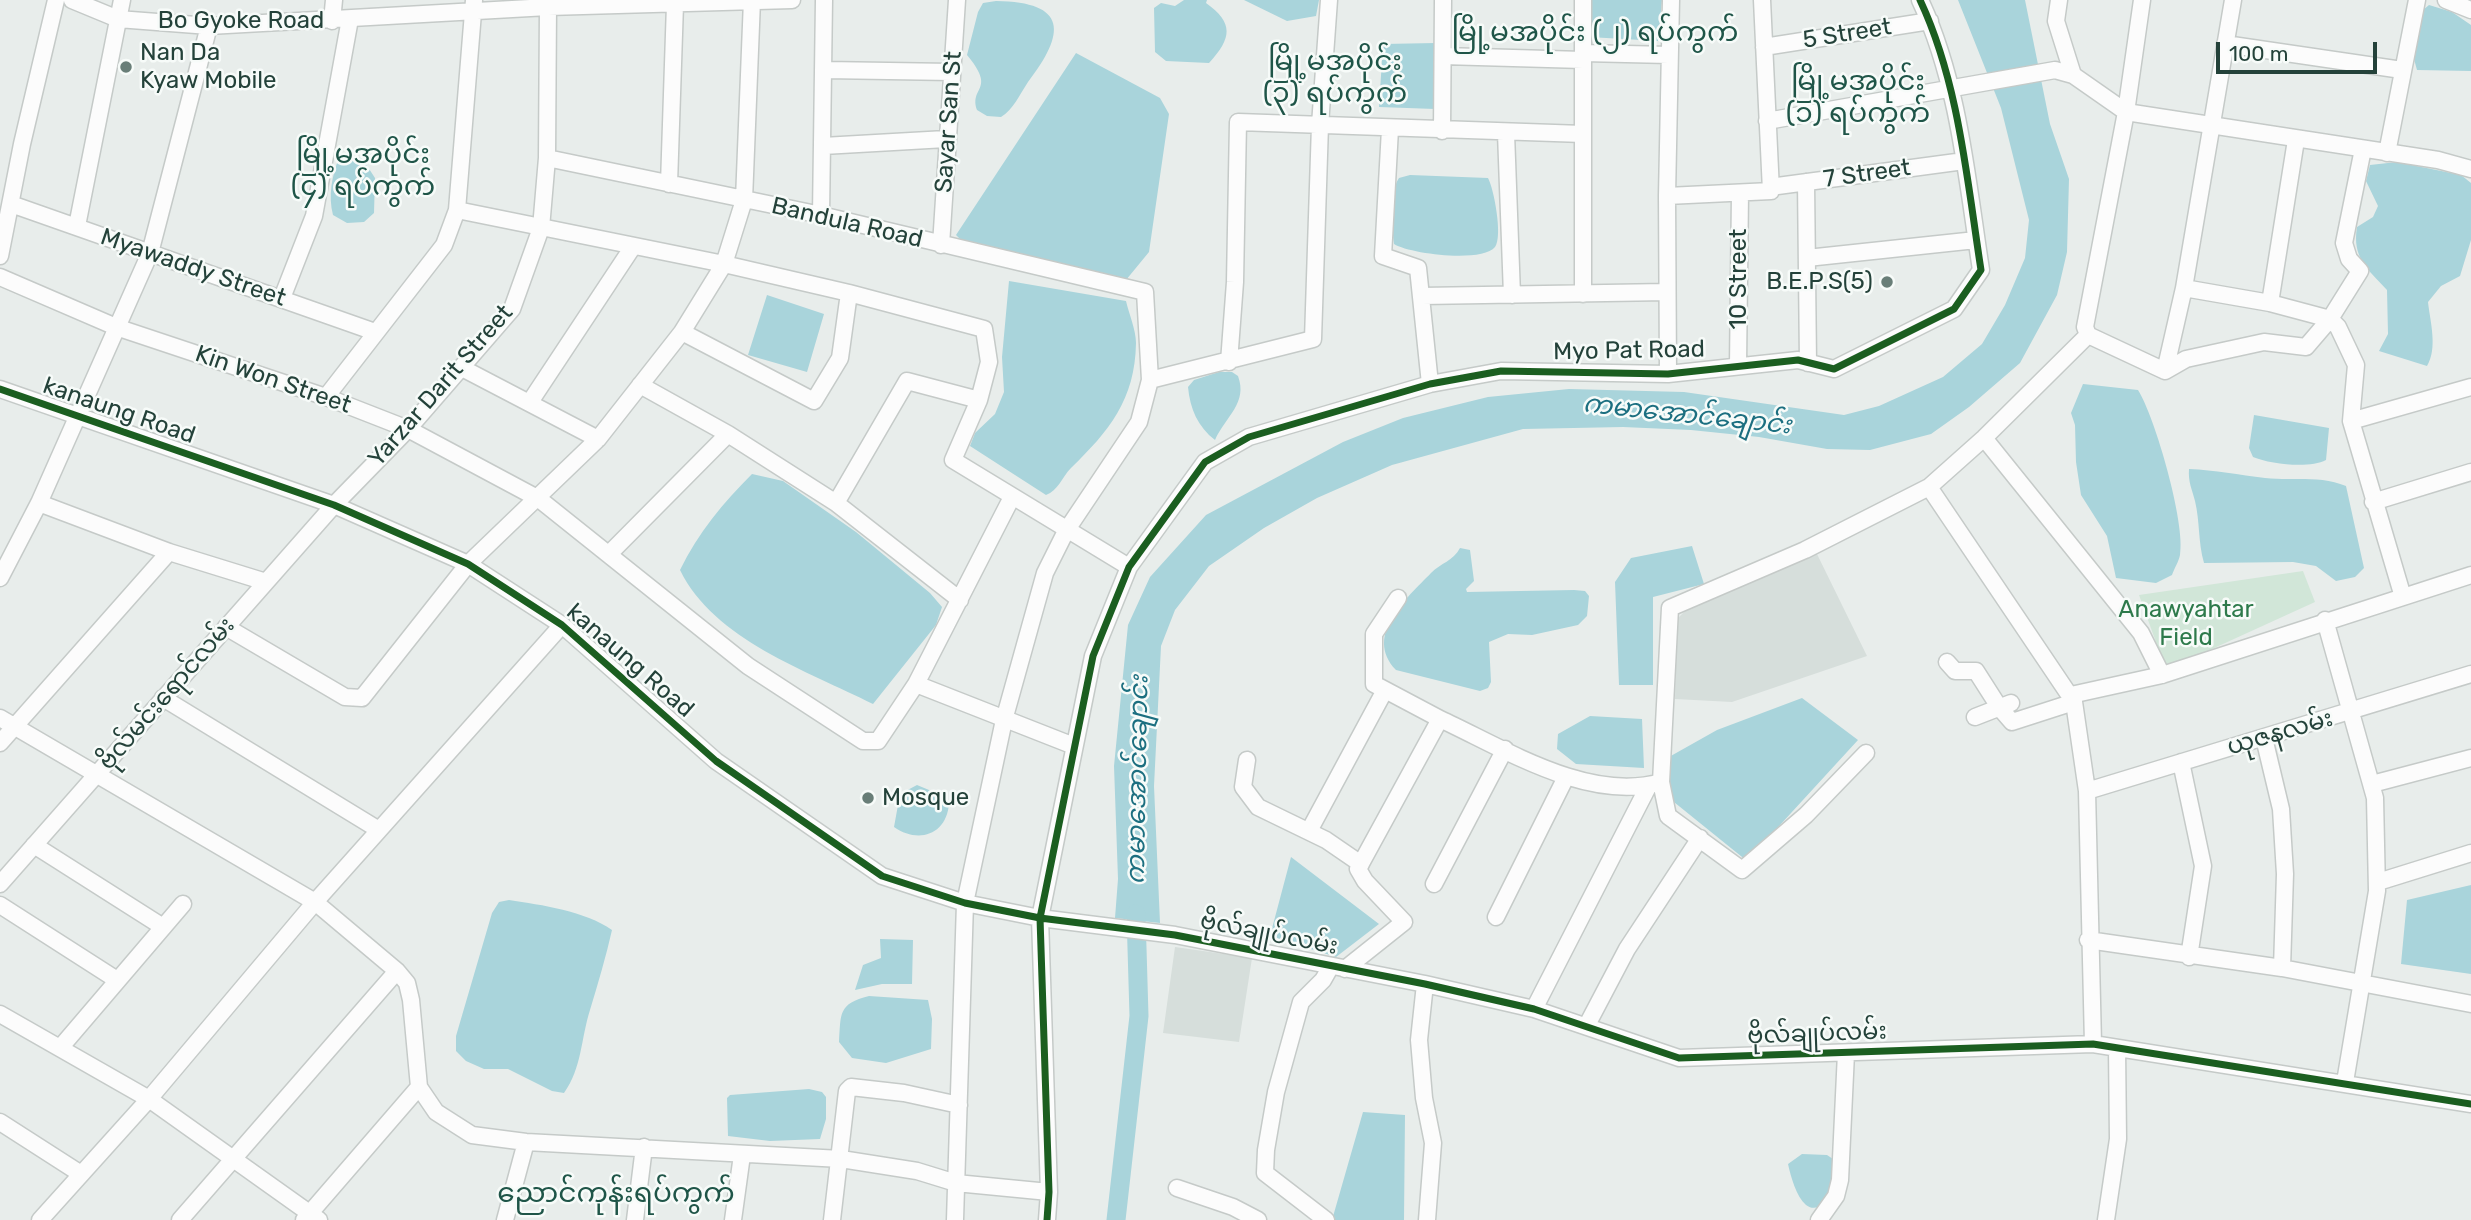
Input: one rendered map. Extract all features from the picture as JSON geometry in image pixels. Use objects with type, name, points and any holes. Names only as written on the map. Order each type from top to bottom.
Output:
[{"type":"street","points":[[0,256],[56,0]]},
{"type":"street","name":"Bo Gyoke Road","points":[[72,0],[118,19],[209,26],[332,21],[404,8],[792,0]]},
{"type":"street","points":[[77,226],[122,0]]},
{"type":"street","points":[[332,21],[334,0]]},
{"type":"street","points":[[821,215],[824,0]]},
{"type":"street","name":"Sayar San St","points":[[941,245],[957,0]]},
{"type":"street","points":[[954,1220],[965,902],[1004,720],[1045,573],[1066,531],[1139,422],[1150,380],[1313,339],[1320,125],[1329,0]]},
{"type":"street","points":[[1442,131],[1443,0]]},
{"type":"street","points":[[1583,0],[1583,294]]},
{"type":"street","points":[[1668,374],[1667,196],[1671,0]]},
{"type":"street","points":[[1762,0],[1770,187]]},
{"type":"street","name":"Myo Pat Road","points":[[1047,1220],[1049,1192],[1040,918],[1093,656],[1129,567],[1205,462],[1249,437],[1430,384],[1501,372],[1668,374],[1798,360],[1834,369],[1954,309],[1981,270],[1950,88],[1930,21],[1920,0]]},
{"type":"street","points":[[2059,0],[2056,21],[2073,75]]},
{"type":"street","points":[[2142,0],[2126,112],[2085,327],[2088,335],[2165,371]]},
{"type":"street","points":[[2165,371],[2184,288],[2233,0]]},
{"type":"street","points":[[2387,153],[2417,0]]},
{"type":"street","points":[[2446,0],[2471,10]]},
{"type":"street","points":[[226,627],[345,697],[362,698],[468,564],[539,499],[598,439],[682,332],[724,264],[744,200],[752,2]]},
{"type":"street","points":[[669,184],[675,4]]},
{"type":"street","points":[[326,397],[444,245],[457,210],[473,6]]},
{"type":"street","name":"Yarzar Darit Street","points":[[334,505],[408,429],[512,309],[541,228],[547,158],[548,7]]},
{"type":"street","points":[[282,298],[314,216],[350,19]]},
{"type":"street","name":"5 Street","points":[[1764,47],[1930,21]]},
{"type":"street","points":[[0,578],[39,503],[150,253],[209,26]]},
{"type":"street","points":[[2225,44],[2402,70]]},
{"type":"street","points":[[1443,56],[1670,55]]},
{"type":"street","points":[[825,70],[952,72]]},
{"type":"street","points":[[1767,121],[2055,70],[2073,75],[2126,112],[2438,160],[2471,169]]},
{"type":"street","points":[[1229,362],[1235,282],[1238,122],[1583,134]]},
{"type":"street","points":[[1390,129],[1383,256],[1418,268],[1430,384]]},
{"type":"street","points":[[1506,133],[1512,295]]},
{"type":"street","points":[[823,146],[946,139]]},
{"type":"street","points":[[2270,303],[2296,140]]},
{"type":"street","points":[[2165,371],[2186,359],[2264,342],[2306,347],[2330,319],[2360,271],[2349,259],[2344,243],[2362,149]]},
{"type":"street","name":"Bandula Road","points":[[547,158],[821,215],[1145,292],[1150,380]]},
{"type":"street","name":"7 Street","points":[[1667,196],[1771,191],[1770,187],[1964,161]]},
{"type":"street","points":[[1806,182],[1808,363]]},
{"type":"street","name":"10 Street","points":[[1738,366],[1740,192]]},
{"type":"street","name":"Myawaddy Street","points":[[11,204],[375,332]]},
{"type":"street","points":[[457,210],[632,248],[724,264],[849,293],[984,329],[989,362],[979,400],[954,460],[1066,531],[1129,567]]},
{"type":"street","points":[[1807,258],[1976,240]]},
{"type":"street","points":[[530,402],[632,248]]},
{"type":"street","name":"Kin Won Street","points":[[0,277],[116,327],[326,397],[408,429],[539,499],[748,666],[863,741],[877,741],[916,684]]},
{"type":"street","points":[[2184,288],[2270,303],[2330,319],[2348,345],[2356,365],[2351,421],[2403,597]]},
{"type":"street","points":[[1422,296],[1667,292]]},
{"type":"street","points":[[682,332],[814,401],[840,358],[849,293]]},
{"type":"street","points":[[1534,1009],[1655,784],[1670,608],[1805,550],[1929,487],[1984,438],[2088,335]]},
{"type":"street","points":[[462,368],[598,439]]},
{"type":"street","points":[[836,503],[907,381],[979,400]]},
{"type":"street","points":[[640,385],[728,434],[836,503],[960,600]]},
{"type":"street","points":[[2351,421],[2471,387]]},
{"type":"street","name":"kanaung Road","points":[[0,389],[334,505],[468,564],[562,625],[716,761],[882,876],[965,902],[1040,918],[1175,935]]},
{"type":"street","points":[[609,554],[728,434]]},
{"type":"street","points":[[1984,438],[2141,633],[2162,675]]},
{"type":"street","points":[[2373,502],[2471,471]]},
{"type":"street","points":[[1929,487],[2073,698],[2087,791],[2088,940],[2093,1044]]},
{"type":"street","points":[[1012,497],[916,684],[1074,746]]},
{"type":"street","points":[[39,503],[169,552],[266,582]]},
{"type":"street","name":"ဗိုလ်မင်းရောင်လမ်း","points":[[0,884],[334,505]]},
{"type":"street","points":[[0,743],[169,552]]},
{"type":"street","points":[[1947,662],[1955,671],[1976,671],[2005,705],[2014,723],[2073,698],[2162,675],[2325,620],[2471,575]]},
{"type":"street","points":[[1398,598],[1374,634],[1374,684],[1440,719],[1566,777],[1605,788],[1655,784]]},
{"type":"street","points":[[2325,620],[2372,784],[2378,882],[2363,986],[2345,1082]]},
{"type":"street","points":[[40,1220],[149,1099],[315,902],[562,625]]},
{"type":"street","name":"ယုဇနလမ်း","points":[[2087,791],[2471,674]]},
{"type":"street","points":[[1309,831],[1385,690]]},
{"type":"street","points":[[163,698],[379,830]]},
{"type":"street","points":[[1975,718],[2005,705]]},
{"type":"street","points":[[0,718],[315,902],[397,971],[407,984],[411,1000],[419,1087],[436,1112],[472,1135],[526,1142],[841,1159],[917,1171],[956,1183],[1049,1192]]},
{"type":"street","points":[[1326,1220],[1265,1173],[1266,1150],[1276,1092],[1301,1002],[1338,968],[1404,922],[1364,881],[1358,869],[1440,719]]},
{"type":"street","points":[[2264,738],[2281,808],[2284,874],[2282,968]]},
{"type":"street","points":[[1434,884],[1505,749]]},
{"type":"street","points":[[1655,784],[1668,816],[1742,870],[1806,815],[1866,753]]},
{"type":"street","points":[[2372,784],[2471,758]]},
{"type":"street","points":[[1247,760],[1243,787],[1253,801],[1267,812],[1309,831],[1362,864]]},
{"type":"street","points":[[2181,762],[2203,866],[2189,957]]},
{"type":"street","points":[[1496,917],[1566,777]]},
{"type":"street","points":[[1587,1025],[1627,948],[1700,838]]},
{"type":"street","points":[[34,845],[163,927]]},
{"type":"street","points":[[2378,882],[2471,853]]},
{"type":"street","points":[[60,1048],[183,904]]},
{"type":"street","points":[[0,905],[117,981]]},
{"type":"street","name":"ဗိုလ်ချုပ်လမ်း","points":[[1175,935],[1425,984],[1534,1009],[1679,1058],[2093,1044],[2471,1104]]},
{"type":"street","points":[[2088,940],[2189,957],[2282,968],[2363,986],[2471,1004]]},
{"type":"street","points":[[180,1220],[397,971]]},
{"type":"street","points":[[1425,984],[1419,1040],[1424,1098],[1433,1143],[1427,1220]]},
{"type":"street","points":[[0,1014],[149,1099],[311,1218],[419,1087]]},
{"type":"street","points":[[2106,1220],[2118,1139],[2117,1048]]},
{"type":"street","points":[[1819,1220],[1836,1196],[1840,1180],[1846,1053]]},
{"type":"street","points":[[832,1220],[841,1159],[845,1098],[851,1087],[904,1093],[959,1105]]},
{"type":"street","points":[[0,1122],[81,1174]]},
{"type":"street","points":[[505,1220],[526,1142]]},
{"type":"street","points":[[635,1220],[644,1147]]},
{"type":"street","points":[[733,1220],[742,1155]]},
{"type":"street","points":[[1177,1188],[1233,1207],[1258,1220]]},
{"type":"shaded area","points":[[1816,552],[1867,656],[1732,702],[1675,699],[1677,619],[1692,604]]},
{"type":"shaded area","points":[[1175,947],[1252,958],[1239,1042],[1163,1033]]},
{"type":"green space","name":"Anawyahtar Field","points":[[2303,571],[2315,602],[2166,670],[2139,595]]},
{"type":"water","points":[[1184,0],[1207,0],[1206,3],[1222,17],[1225,24],[1226,38],[1209,63],[1166,61],[1155,52],[1154,8],[1161,3],[1175,6]]},
{"type":"water","points":[[1244,0],[1319,0],[1316,16],[1287,21]]},
{"type":"water","points":[[1590,0],[1662,0],[1658,41],[1589,37]]},
{"type":"water","points":[[1958,0],[2025,0],[2050,124],[2069,179],[2067,252],[2057,295],[2020,363],[1969,407],[1931,434],[1870,450],[1827,449],[1759,437],[1691,430],[1623,427],[1523,429],[1392,465],[1317,498],[1264,528],[1209,566],[1175,610],[1161,646],[1154,786],[1160,923],[1115,918],[1118,879],[1114,766],[1128,625],[1150,577],[1206,515],[1343,442],[1403,418],[1488,397],[1569,389],[1684,392],[1844,415],[1879,406],[1943,377],[1982,344],[2005,305],[2025,258],[2029,220],[2001,108]]},
{"type":"water","points":[[996,1],[1037,7],[1048,14],[1053,23],[1054,35],[1049,49],[1013,106],[1001,117],[987,116],[977,110],[976,96],[981,82],[980,75],[967,55],[978,12],[983,3]]},
{"type":"water","points":[[2429,5],[2452,12],[2471,25],[2471,71],[2417,70],[2414,59],[2423,10]]},
{"type":"water","points":[[1436,43],[1435,109],[1379,107],[1383,44]]},
{"type":"water","points":[[1076,53],[1160,98],[1169,114],[1149,252],[1126,280],[964,243],[956,235]]},
{"type":"water","points":[[339,158],[362,158],[375,178],[374,213],[364,222],[347,223],[333,215],[333,178]]},
{"type":"water","points":[[2397,162],[2461,175],[2471,183],[2471,240],[2460,276],[2441,286],[2428,302],[2433,343],[2427,366],[2379,351],[2388,334],[2387,290],[2363,262],[2357,247],[2357,227],[2373,217],[2378,206],[2366,181],[2370,165]]},
{"type":"water","points":[[1410,175],[1488,178],[1498,224],[1495,247],[1488,252],[1462,256],[1430,254],[1394,244],[1393,193],[1399,178]]},
{"type":"water","points":[[1009,281],[1126,301],[1135,333],[1131,381],[1117,413],[1097,441],[1057,487],[1046,495],[970,446],[975,433],[995,414],[1004,392],[1002,357]]},
{"type":"water","points":[[767,295],[824,314],[807,372],[748,355]]},
{"type":"water","points":[[1219,372],[1232,372],[1238,376],[1240,394],[1215,440],[1196,417],[1188,387],[1194,380]]},
{"type":"water","points":[[2083,384],[2138,390],[2153,423],[2174,496],[2181,540],[2179,557],[2172,575],[2156,583],[2116,578],[2107,536],[2081,495],[2076,462],[2075,425],[2071,413]]},
{"type":"water","points":[[2254,415],[2329,428],[2326,460],[2310,464],[2289,464],[2253,457],[2249,448]]},
{"type":"water","points":[[2189,469],[2265,478],[2316,479],[2346,486],[2364,568],[2355,577],[2336,581],[2316,566],[2293,562],[2204,563]]},
{"type":"water","points":[[752,474],[783,481],[856,532],[930,593],[942,607],[936,625],[873,704],[792,666],[739,634],[715,616],[695,595],[680,570],[712,519]]},
{"type":"water","points":[[1692,546],[1704,584],[1653,597],[1653,685],[1619,685],[1615,582],[1631,558]]},
{"type":"water","points":[[1460,548],[1470,550],[1474,581],[1466,589],[1467,592],[1574,590],[1585,591],[1589,596],[1587,616],[1578,625],[1532,635],[1508,634],[1489,642],[1491,682],[1488,688],[1480,691],[1396,670],[1387,657],[1384,644],[1386,631],[1401,605],[1431,573],[1454,556]]},
{"type":"water","points":[[1802,698],[1858,740],[1747,861],[1664,794],[1669,757],[1717,730]]},
{"type":"water","points":[[1590,716],[1642,719],[1644,768],[1576,764],[1557,749],[1558,734]]},
{"type":"water","points":[[917,785],[941,795],[949,803],[943,823],[937,829],[930,833],[912,835],[894,827],[900,794]]},
{"type":"water","points":[[1291,857],[1379,924],[1336,957],[1270,936]]},
{"type":"water","points":[[2471,885],[2471,974],[2401,964],[2407,900]]},
{"type":"water","points":[[509,900],[576,913],[612,930],[578,1063],[564,1093],[552,1091],[508,1069],[484,1069],[466,1061],[456,1051],[456,1036],[492,913],[499,902]]},
{"type":"water","points":[[880,939],[913,940],[912,984],[882,984],[855,990],[863,965],[881,958]]},
{"type":"water","points":[[869,996],[928,1000],[932,1019],[931,1049],[886,1063],[852,1058],[839,1042],[841,1017],[846,1006]]},
{"type":"water","points":[[809,1089],[822,1092],[826,1097],[826,1119],[820,1139],[770,1141],[728,1136],[727,1098],[730,1095]]},
{"type":"water","points":[[1363,1112],[1405,1115],[1404,1220],[1332,1220]]},
{"type":"water","points":[[1802,1154],[1827,1155],[1833,1159],[1833,1174],[1828,1192],[1819,1206],[1813,1208],[1799,1197],[1788,1164]]},
{"type":"waterway","name":"ကမာအောင်ချောင်း","points":[[1116,1220],[1139,1016],[1136,914]]},
{"type":"cycle path","points":[[1047,1220],[1049,1192],[1040,918],[1093,656],[1129,567],[1205,462],[1249,437],[1430,384],[1501,371],[1668,374],[1798,360],[1834,369],[1954,309],[1981,270],[1953,98],[1933,32],[1920,0]]},
{"type":"cycle path","points":[[0,389],[334,505],[468,564],[562,625],[716,761],[882,876],[965,903],[1040,918],[1175,935],[1425,984],[1534,1009],[1679,1058],[2093,1044],[2471,1104]]},
{"type":"place","name":"Nan Da Kyaw Mobile","points":[[126,67]]},
{"type":"place","name":"B.E.P.S(5)","points":[[1887,282]]},
{"type":"place","name":"Mosque","points":[[868,798]]},
{"type":"district","name":"မြို့မအပိုင်း (၂) ရပ်ကွက်","points":[[1595,33]]},
{"type":"district","name":"မြို့မအပိုင်း (၃) ရပ်ကွက်","points":[[1335,78]]},
{"type":"district","name":"မြို့မအပိုင်း (၁) ရပ်ကွက်","points":[[1858,98]]},
{"type":"district","name":"မြို့မအပိုင်း (၄) ရပ်ကွက်","points":[[363,171]]},
{"type":"district","name":"ညောင်ကုန်းရပ်ကွက်","points":[[616,1194]]}]
